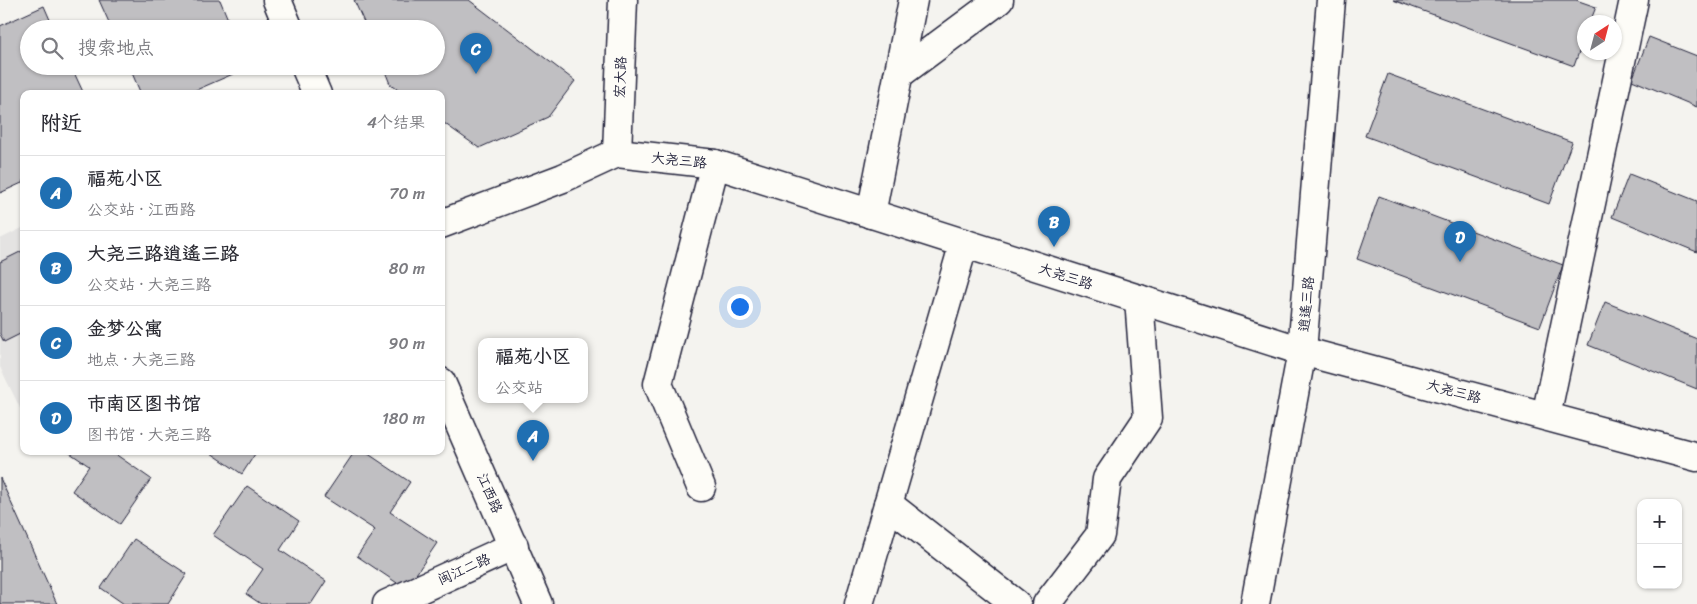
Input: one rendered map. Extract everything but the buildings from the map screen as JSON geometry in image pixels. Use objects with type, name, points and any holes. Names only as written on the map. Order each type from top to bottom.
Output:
[{"type":"street","points":[[277,0],[285,20]]},
{"type":"street","name":"宏大路","points":[[617,153],[623,0]]},
{"type":"street","points":[[871,214],[913,0]]},
{"type":"street","points":[[898,75],[999,0]]},
{"type":"street","name":"逍遥三路","points":[[1255,604],[1302,351],[1331,0]]},
{"type":"street","points":[[1546,416],[1634,0]]},
{"type":"street","points":[[309,75],[315,90]]},
{"type":"street","points":[[445,222],[563,178],[617,153]]},
{"type":"street","name":"大尧三路","points":[[617,153],[715,164],[1302,351],[1697,457]]},
{"type":"street","points":[[701,486],[658,384],[715,164]]},
{"type":"street","points":[[859,604],[964,243]]},
{"type":"street","points":[[1048,604],[1100,536],[1107,479],[1148,418],[1139,299]]},
{"type":"street","name":"江西路","points":[[445,391],[538,604]]},
{"type":"street","points":[[888,504],[1016,604]]},
{"type":"street","name":"闽江二路","points":[[387,604],[514,546]]},
{"type":"shaded area","points":[[20,229],[20,408],[0,367],[0,239]]},
{"type":"place","name":"金梦公寓","points":[[476,74]]},
{"type":"place","name":"大尧三路逍遥三路","points":[[1054,247]]},
{"type":"place","name":"市南区图书馆","points":[[1460,262]]},
{"type":"place","name":"福苑小区","points":[[533,461]]}]
